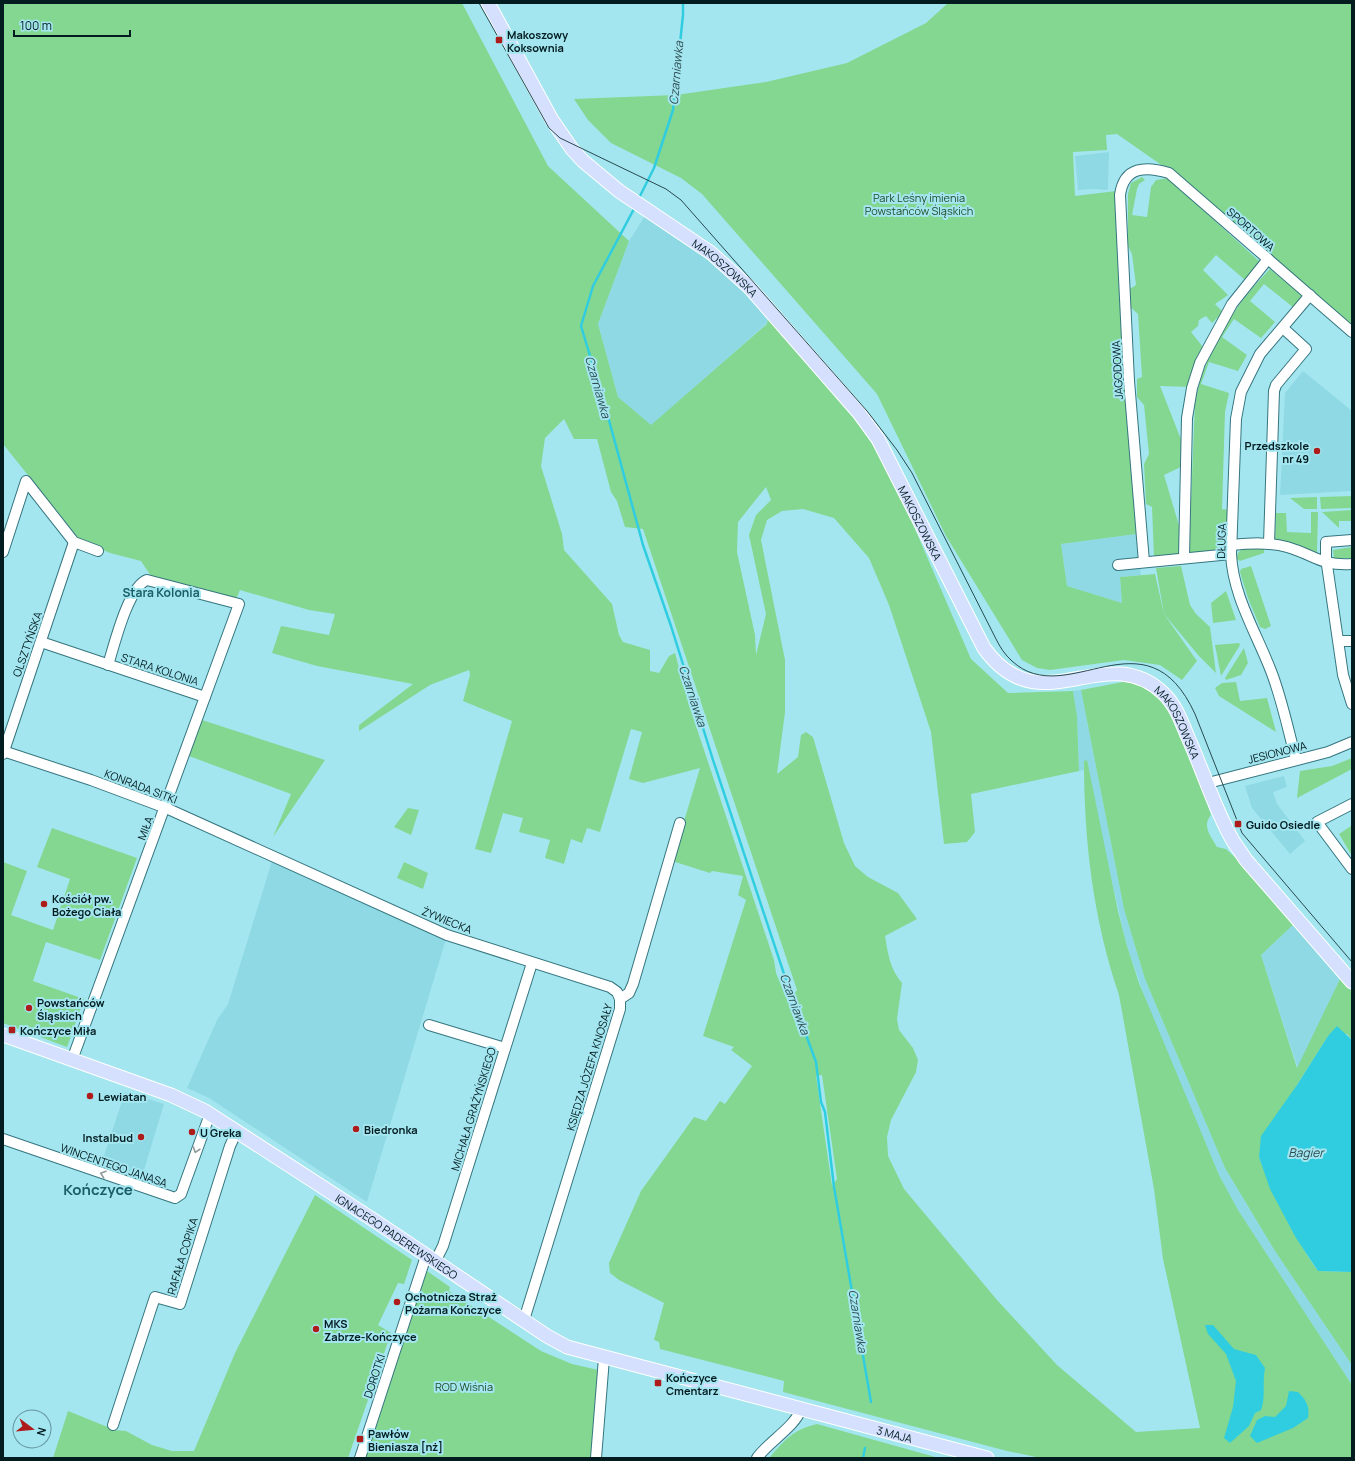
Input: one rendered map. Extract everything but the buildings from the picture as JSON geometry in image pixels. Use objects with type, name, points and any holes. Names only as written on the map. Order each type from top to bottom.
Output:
[{"type":"main road","name":"MAKOSZOWSKA","points":[[488,3],[552,120],[565,140],[593,171],[636,203],[711,253],[736,275],[868,425],[888,457],[984,648],[1000,667],[1024,681],[1037,683],[1048,683],[1116,673],[1138,677],[1163,692],[1177,712],[1229,834],[1240,851],[1352,982]]},
{"type":"main road","name":"IGNACEGO PADEREWSKIEGO","points":[[3,1035],[171,1095],[210,1114],[567,1347],[802,1409]]},
{"type":"main road","name":"3 MAJA","points":[[802,1409],[987,1458]]},
{"type":"street","name":"SPORTOWA","points":[[1126,177],[1142,169],[1159,170],[1169,173],[1352,332]]},
{"type":"street","name":"JAGODOWA","points":[[1126,177],[1121,186],[1120,195],[1129,381],[1144,562]]},
{"type":"street","points":[[1184,557],[1187,418],[1192,388],[1200,363],[1232,304],[1268,259]]},
{"type":"street","name":"DŁUGA","points":[[1296,759],[1272,673],[1236,589],[1232,572],[1232,549],[1237,406],[1245,381],[1254,363],[1310,295]]},
{"type":"street","points":[[1268,543],[1274,391],[1276,384],[1306,349],[1283,328]]},
{"type":"street","points":[[3,552],[26,481],[74,542],[98,551]]},
{"type":"street","points":[[1352,540],[1326,542],[1326,558],[1345,684],[1352,704]]},
{"type":"street","name":"OLSZTYŃSKA","points":[[3,752],[74,542]]},
{"type":"street","points":[[1118,565],[1184,557],[1268,543],[1296,550],[1328,564],[1352,564]]},
{"type":"street","name":"STARA KOLONIA","points":[[108,665],[130,601],[143,581],[147,580],[239,604]]},
{"type":"street","name":"MIŁA","points":[[72,1060],[166,808],[239,604]]},
{"type":"street","points":[[1339,641],[1352,641]]},
{"type":"street","name":"STARA KOLONIA","points":[[41,642],[205,697]]},
{"type":"street","name":"JESIONOWA","points":[[1208,783],[1296,759],[1328,752],[1352,742]]},
{"type":"street","name":"KONRADA SITKI","points":[[3,752],[91,780],[166,808],[267,853]]},
{"type":"street","points":[[1352,804],[1317,822],[1352,869]]},
{"type":"street","name":"KSIĘDZA JÓZEFA KNOSAŁY","points":[[524,1320],[620,1009],[620,999],[629,993],[633,984],[680,823]]},
{"type":"street","name":"ŻYWIECKA","points":[[267,853],[448,935],[610,987],[617,992],[620,999]]},
{"type":"street","name":"MICHAŁA GRAŻYŃSKIEGO","points":[[431,1259],[443,1246],[532,963]]},
{"type":"street","points":[[429,1025],[505,1048]]},
{"type":"street","name":"WINCENTEGO JANASA","points":[[3,1139],[175,1198],[181,1194],[210,1114]]},
{"type":"street","name":"RAFAŁA COPIKA","points":[[113,1425],[155,1297],[180,1304],[230,1146],[237,1132]]},
{"type":"street","name":"DOROTKI","points":[[360,1458],[431,1259]]},
{"type":"street","points":[[596,1458],[604,1358]]},
{"type":"street","points":[[757,1458],[768,1444],[795,1419],[802,1409]]},
{"type":"shaded area","points":[[1109,152],[1108,190],[1078,190],[1075,156]]},
{"type":"shaded area","points":[[645,216],[710,261],[737,285],[768,319],[767,323],[651,426],[618,397],[598,324],[629,241]]},
{"type":"shaded area","name":"Przedszkole nr 49","points":[[1303,371],[1352,411],[1352,491],[1280,495],[1285,393]]},
{"type":"shaded area","points":[[1136,534],[1141,575],[1120,577],[1122,603],[1067,586],[1061,544]]},
{"type":"shaded area","points":[[1081,690],[1124,909],[1145,979],[1225,1168],[1275,1251],[1352,1365],[1352,1385],[1238,1210],[1219,1175],[1153,1021],[1127,946],[1084,761],[1084,770],[1079,771],[1077,716],[1073,691]]},
{"type":"shaded area","points":[[1284,776],[1287,787],[1273,792],[1277,804],[1305,841],[1290,854],[1252,808],[1245,786]]},
{"type":"shaded area","points":[[272,861],[446,939],[367,1202],[209,1098],[187,1088],[217,1020],[228,1004]]},
{"type":"shaded area","points":[[1294,924],[1341,977],[1298,1069],[1261,955]]},
{"type":"shaded area","name":"Instalbud","points":[[125,1092],[164,1104],[144,1170],[147,1171],[143,1182],[104,1169],[107,1158],[104,1156]]},
{"type":"green space","points":[[3,3],[462,3],[548,166],[629,241],[598,324],[618,397],[651,425],[767,324],[768,319],[858,423],[880,456],[909,515],[971,659],[1008,693],[1073,691],[1077,716],[1079,771],[971,794],[975,832],[967,842],[944,844],[931,732],[889,605],[869,558],[834,518],[803,509],[782,511],[767,520],[761,540],[785,660],[785,712],[777,774],[798,757],[801,735],[806,732],[813,737],[844,843],[855,866],[868,877],[898,893],[917,919],[885,936],[892,967],[902,983],[897,1019],[899,1030],[913,1048],[918,1060],[916,1072],[891,1120],[887,1137],[888,1156],[904,1189],[997,1300],[1057,1365],[1136,1432],[1200,1428],[1163,1259],[1154,1189],[1119,995],[1110,966],[1096,908],[1088,850],[1084,791],[1084,761],[1087,760],[1118,911],[1139,983],[1219,1175],[1238,1210],[1352,1385],[1352,1458],[1041,1458],[1007,1451],[783,1392],[784,1381],[660,1349],[659,1342],[654,1340],[664,1303],[619,1280],[610,1273],[609,1263],[641,1191],[694,1117],[706,1121],[720,1101],[725,1104],[752,1066],[731,1050],[734,1047],[703,1036],[746,900],[738,895],[743,876],[712,871],[710,873],[672,861],[700,768],[643,783],[629,779],[642,732],[631,729],[600,832],[587,828],[582,843],[571,839],[564,864],[545,858],[550,840],[519,832],[523,818],[503,813],[491,853],[475,849],[512,721],[463,701],[470,675],[469,670],[430,685],[359,731],[359,725],[413,684],[317,666],[272,653],[281,626],[329,635],[335,614],[309,610],[240,590],[236,599],[151,576],[141,561],[110,553],[80,540],[3,444]],"holes":[[[564,419],[574,439],[597,439],[611,492],[617,501],[625,527],[643,529],[797,990],[788,1002],[776,973],[774,960],[689,705],[675,653],[669,656],[659,673],[650,671],[650,650],[623,642],[619,635],[612,604],[564,550],[562,534],[541,466],[545,438]],[[766,487],[771,500],[756,515],[749,535],[766,614],[756,655],[755,635],[737,552],[738,522]],[[822,1075],[837,1179],[832,1186],[816,1076]]]},
{"type":"green space","name":"Park Leśny imienia Powstańców Śląskich","points":[[948,3],[1352,3],[1352,327],[1170,171],[1117,134],[1106,135],[1107,150],[1073,152],[1075,196],[1116,191],[1136,534],[1061,544],[1067,586],[1122,603],[1120,577],[1155,574],[1164,614],[1197,661],[1182,680],[1160,665],[1124,660],[1050,670],[1037,668],[1022,660],[946,536],[877,394],[702,194],[681,178],[611,143],[588,120],[574,99],[676,95],[766,82],[847,63],[926,23]]},
{"type":"green space","points":[[1142,177],[1145,180],[1139,184],[1137,189],[1132,215],[1147,217],[1151,187],[1156,180],[1168,178],[1260,262],[1245,280],[1216,255],[1203,270],[1228,295],[1215,304],[1223,312],[1212,323],[1206,316],[1199,320],[1198,326],[1191,332],[1206,351],[1190,387],[1160,386],[1186,452],[1185,465],[1164,475],[1183,539],[1181,554],[1154,557],[1152,507],[1146,504],[1144,464],[1149,454],[1144,405],[1137,397],[1137,379],[1142,377],[1138,314],[1130,307],[1130,289],[1136,285],[1132,254],[1128,246],[1128,194],[1131,183]]},
{"type":"green space","points":[[1270,269],[1301,295],[1300,301],[1294,308],[1264,284],[1250,301],[1275,322],[1261,338],[1234,319],[1222,337],[1247,355],[1238,371],[1209,362],[1201,384],[1229,393],[1225,412],[1222,509],[1230,510],[1228,549],[1189,553],[1195,402],[1200,383],[1206,365],[1223,330],[1244,298]]},
{"type":"green space","points":[[1352,496],[1352,508],[1321,509],[1320,497]]},
{"type":"green space","points":[[1317,497],[1317,509],[1304,509],[1290,498]]},
{"type":"green space","points":[[1352,510],[1352,521],[1339,521],[1339,528],[1322,512]]},
{"type":"green space","points":[[1311,512],[1318,512],[1317,553],[1315,554],[1298,545],[1275,540],[1276,513],[1286,513],[1287,532],[1311,533]]},
{"type":"green space","points":[[1256,547],[1264,549],[1264,553],[1240,561],[1237,559],[1237,555],[1240,551],[1246,548]]},
{"type":"green space","points":[[1352,547],[1352,558],[1334,558],[1333,550]]},
{"type":"green space","points":[[1181,566],[1190,605],[1196,614],[1210,627],[1216,673],[1199,656],[1164,614],[1156,568]]},
{"type":"green space","points":[[1251,566],[1271,626],[1265,629],[1260,627],[1248,598],[1240,572],[1241,569]]},
{"type":"green space","points":[[1226,591],[1236,620],[1213,623],[1211,603]]},
{"type":"green space","points":[[1239,643],[1240,645],[1221,676],[1215,645]]},
{"type":"green space","points":[[1244,648],[1248,663],[1241,675],[1226,680],[1225,678]]},
{"type":"green space","points":[[1128,681],[1146,687],[1155,693],[1169,712],[1200,784],[1211,815],[1207,823],[1208,831],[1217,847],[1226,849],[1238,860],[1294,924],[1261,955],[1297,1068],[1341,977],[1352,992],[1352,1040],[1347,1034],[1328,1036],[1297,1085],[1259,1157],[1285,1216],[1300,1244],[1318,1271],[1352,1272],[1352,1365],[1275,1251],[1225,1168],[1145,979],[1124,909],[1081,690]]},
{"type":"green space","points":[[1236,682],[1240,701],[1267,698],[1276,732],[1219,696],[1215,688],[1222,683]]},
{"type":"green space","points":[[202,720],[325,760],[273,837],[291,794],[189,756]]},
{"type":"green space","points":[[1352,758],[1352,769],[1297,798],[1300,771],[1332,766]]},
{"type":"green space","points":[[408,808],[419,810],[411,835],[394,827]]},
{"type":"green space","points":[[1351,826],[1352,827],[1352,856],[1339,834]]},
{"type":"green space","points":[[52,828],[137,858],[100,960],[46,942],[33,981],[84,999],[67,1047],[3,1023],[3,862],[27,871],[11,915],[53,930],[70,879],[37,867]]},
{"type":"green space","points":[[404,862],[428,873],[423,889],[397,878]]},
{"type":"green space","name":"MKS Zabrze-Kończyce","points":[[315,1195],[412,1260],[404,1284],[398,1283],[378,1325],[391,1333],[348,1458],[53,1458],[68,1411],[115,1430],[126,1431],[152,1445],[172,1451],[194,1451],[235,1353]]},
{"type":"green space","name":"ROD Wiśnia","points":[[427,1271],[450,1287],[449,1291],[541,1351],[572,1364],[603,1371],[593,1458],[365,1458]]},
{"type":"green space","points":[[817,1424],[939,1458],[769,1458],[795,1432]]},
{"type":"water","name":"Bagier","points":[[1337,1026],[1352,1040],[1352,1272],[1318,1271],[1296,1238],[1270,1189],[1259,1157],[1261,1136],[1297,1085],[1328,1036]]},
{"type":"water","points":[[1205,1325],[1213,1325],[1234,1349],[1256,1355],[1265,1368],[1261,1410],[1255,1413],[1249,1426],[1230,1443],[1224,1438],[1233,1407],[1236,1381],[1226,1354],[1208,1334]]},
{"type":"water","points":[[1289,1391],[1298,1392],[1303,1398],[1308,1407],[1308,1418],[1293,1428],[1257,1443],[1250,1436],[1257,1420],[1265,1416],[1275,1417],[1286,1406]]},
{"type":"waterway","name":"Czarniawka","points":[[638,200],[654,168],[673,110],[683,3]]},
{"type":"waterway","name":"Czarniawka","points":[[635,207],[593,286],[581,326],[604,402],[643,545],[671,626],[713,760],[789,989],[816,1062],[821,1102],[825,1112],[834,1187],[871,1402]]},
{"type":"waterway","name":"Czarniawka","points":[[863,1458],[865,1448]]},
{"type":"tram line","points":[[479,3],[549,128],[560,138],[666,189],[681,200],[867,411],[897,450],[912,473],[998,642],[1009,659],[1034,674],[1057,676],[1106,666],[1130,664],[1153,668],[1175,683],[1195,714],[1242,833],[1352,962]]},
{"type":"place","name":"Makoszowy Koksownia","points":[[499,40]]},
{"type":"place","name":"Przedszkole nr 49","points":[[1317,451]]},
{"type":"place","name":"Guido Osiedle","points":[[1238,824]]},
{"type":"place","name":"Kościół pw. Bożego Ciała","points":[[44,904]]},
{"type":"place","name":"Powstańców Śląskich","points":[[29,1008]]},
{"type":"place","name":"Kończyce Miła","points":[[12,1030]]},
{"type":"place","name":"Lewiatan","points":[[90,1096]]},
{"type":"place","name":"Biedronka","points":[[356,1129]]},
{"type":"place","name":"U Greka","points":[[192,1132]]},
{"type":"place","name":"Instalbud","points":[[141,1137]]},
{"type":"place","name":"Ochotnicza Straż Pożarna Kończyce","points":[[397,1302]]},
{"type":"place","name":"MKS Zabrze-Kończyce","points":[[316,1329]]},
{"type":"place","name":"Kończyce Cmentarz","points":[[658,1383]]},
{"type":"place","name":"Pawłów Bieniasza [nż]","points":[[360,1439]]},
{"type":"district","name":"Stara Kolonia","points":[[161,592]]},
{"type":"district","name":"Kończyce","points":[[98,1189]]}]
